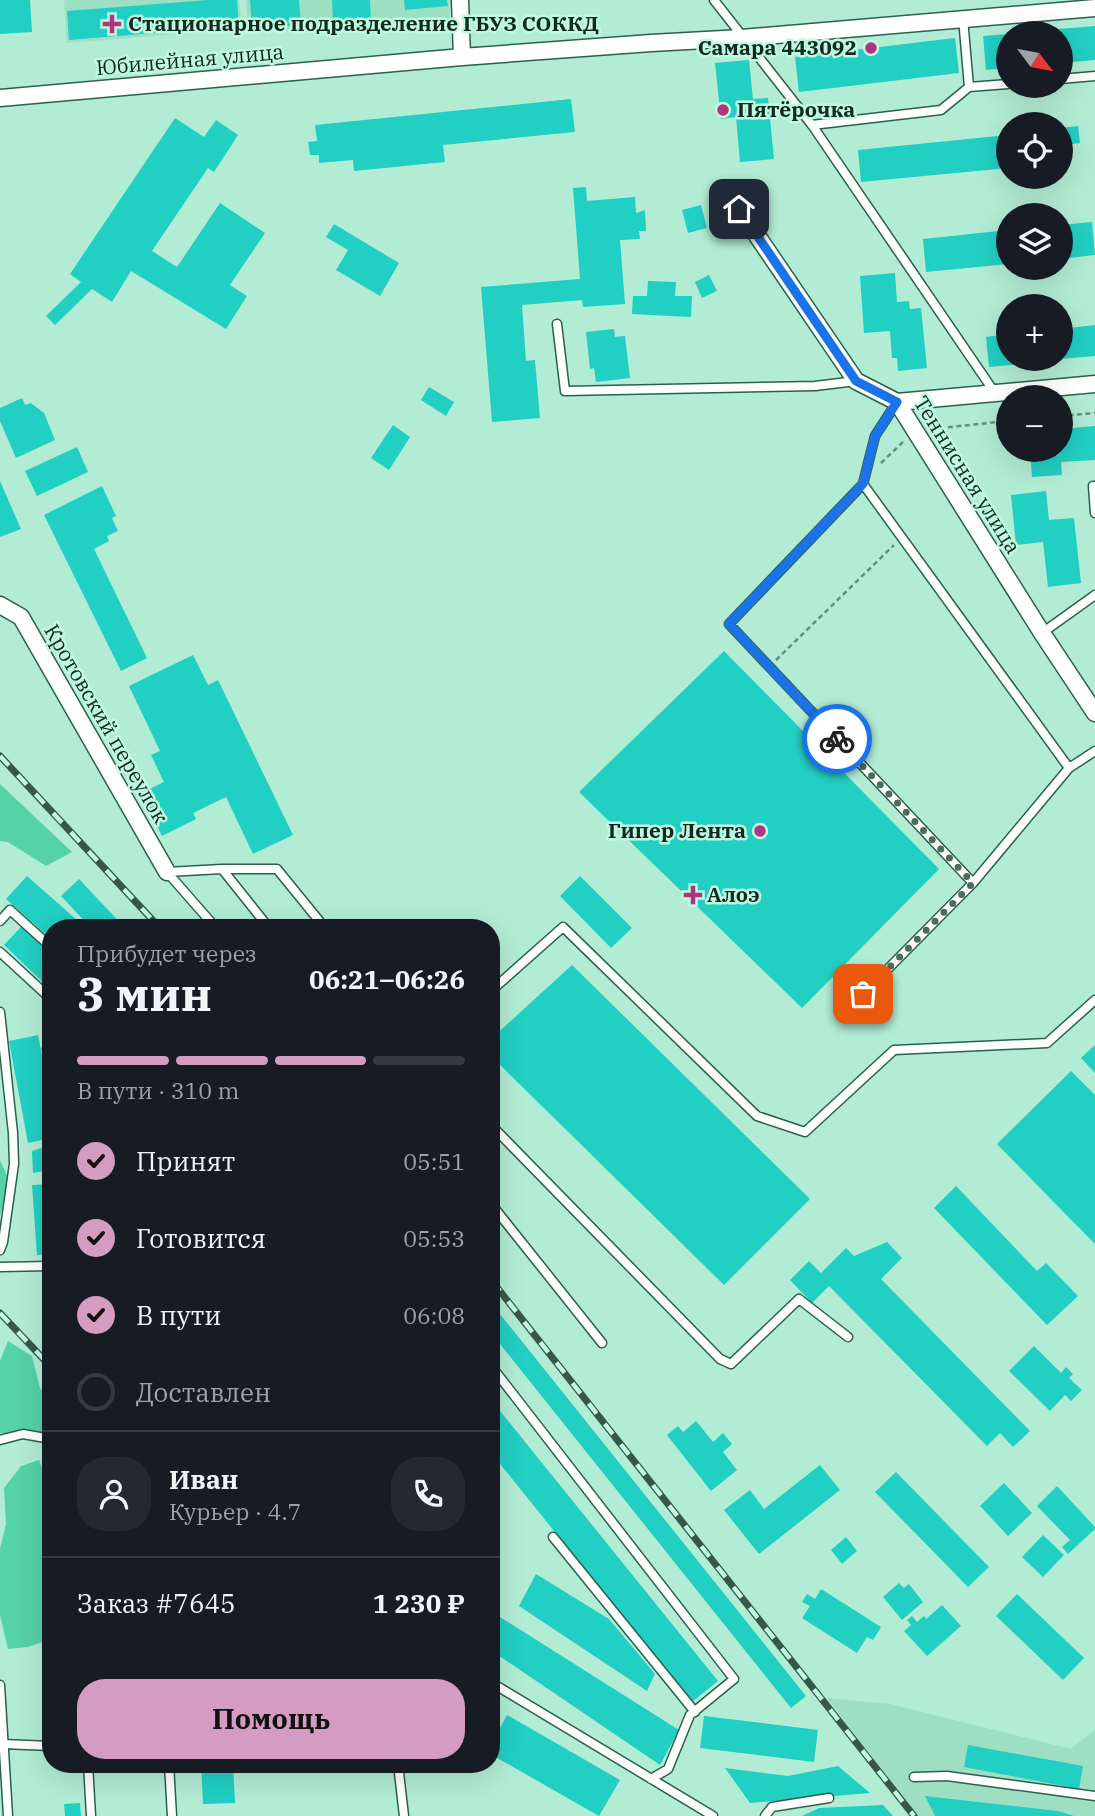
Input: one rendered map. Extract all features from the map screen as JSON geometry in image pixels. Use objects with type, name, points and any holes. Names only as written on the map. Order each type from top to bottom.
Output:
[{"type":"street","points":[[460,0],[462,57]]},
{"type":"street","name":"Юбилейная улица","points":[[0,98],[462,57],[742,38],[1095,8]]},
{"type":"street","name":"Теннисная улица","points":[[739,209],[856,381],[897,402],[1095,713]]},
{"type":"street","points":[[897,402],[1095,384]]},
{"type":"street","name":"Кротовский переулок","points":[[0,605],[21,617],[167,872]]},
{"type":"lane","points":[[714,0],[812,125],[995,393]]},
{"type":"lane","points":[[963,18],[969,87]]},
{"type":"lane","points":[[1073,78],[1095,76]]},
{"type":"lane","points":[[812,125],[942,110],[969,87],[996,84]]},
{"type":"lane","points":[[557,324],[565,391],[815,386],[856,381]]},
{"type":"lane","points":[[897,402],[875,436],[863,484],[729,624],[973,883]]},
{"type":"lane","points":[[863,484],[1069,768]]},
{"type":"lane","points":[[1095,486],[1095,513]]},
{"type":"lane","points":[[1042,633],[1095,595]]},
{"type":"lane","points":[[863,994],[973,883],[1069,768],[1095,751]]},
{"type":"lane","points":[[222,869],[262,919]]},
{"type":"lane","points":[[167,872],[277,869],[318,919]]},
{"type":"lane","points":[[167,872],[208,919]]},
{"type":"lane","points":[[0,920],[10,910],[42,939]]},
{"type":"lane","points":[[500,983],[563,927],[757,1116],[805,1132],[894,1050],[1047,1042],[1095,1000]]},
{"type":"lane","points":[[0,952],[42,991]]},
{"type":"lane","points":[[0,1012],[14,1164],[0,1250]]},
{"type":"lane","points":[[500,1134],[720,1359],[731,1364],[799,1300],[848,1337]]},
{"type":"lane","points":[[500,1215],[602,1343]]},
{"type":"lane","points":[[0,1268],[42,1266]]},
{"type":"lane","points":[[500,1377],[734,1679],[690,1715],[668,1769],[651,1779]]},
{"type":"lane","points":[[0,1440],[23,1434],[42,1438]]},
{"type":"lane","points":[[553,1537],[695,1712]]},
{"type":"lane","points":[[0,1685],[8,1816]]},
{"type":"lane","points":[[500,1688],[713,1816]]},
{"type":"lane","points":[[3,1744],[42,1746]]},
{"type":"lane","points":[[89,1773],[92,1816]]},
{"type":"lane","points":[[170,1773],[172,1816]]},
{"type":"lane","points":[[399,1773],[404,1816]]},
{"type":"lane","points":[[914,1777],[947,1776],[1095,1796]]},
{"type":"lane","points":[[765,1816],[772,1807],[829,1798]]},
{"type":"path","points":[[1073,415],[1095,412]]},
{"type":"shaded area","points":[[64,0],[239,0],[242,29],[67,43]]},
{"type":"shaded area","points":[[246,0],[449,0],[450,20],[248,33]]},
{"type":"shaded area","points":[[827,1698],[890,1704],[1071,1749],[1095,1729],[1095,1816],[918,1816]]},
{"type":"green space","points":[[0,784],[72,852],[46,866],[8,842],[0,841]]},
{"type":"green space","points":[[0,1160],[9,1180],[0,1216]]},
{"type":"green space","points":[[8,1341],[32,1356],[42,1390],[42,1436],[0,1433],[0,1361]]},
{"type":"green space","points":[[39,1460],[42,1468],[42,1642],[8,1649],[0,1615],[0,1549],[6,1524],[4,1488],[21,1466]]},
{"type":"building","points":[[0,0],[30,0],[32,32],[0,34]]},
{"type":"building","points":[[237,0],[239,26],[69,40],[67,11]]},
{"type":"building","points":[[250,0],[299,0],[301,25],[252,29]]},
{"type":"building","points":[[332,0],[370,0],[371,21],[333,23]]},
{"type":"building","points":[[404,0],[447,0],[448,6],[405,10]]},
{"type":"building","points":[[1095,26],[1095,60],[1073,62],[1073,28]]},
{"type":"building","points":[[996,35],[996,69],[986,70],[983,36]]},
{"type":"building","points":[[955,38],[959,73],[799,92],[795,57]]},
{"type":"building","points":[[749,60],[753,99],[768,98],[774,159],[740,162],[736,117],[721,119],[715,63]]},
{"type":"building","points":[[571,99],[575,132],[443,145],[445,162],[354,171],[353,160],[319,163],[319,155],[310,155],[308,142],[317,141],[315,125]]},
{"type":"building","points":[[175,118],[204,137],[216,120],[238,135],[214,172],[208,168],[152,251],[177,267],[220,203],[265,233],[230,285],[247,296],[226,329],[131,271],[112,302],[92,289],[55,325],[46,316],[81,282],[70,274]]},
{"type":"building","points":[[1078,126],[1080,143],[1073,144],[1073,127]]},
{"type":"building","points":[[996,136],[996,169],[861,182],[858,150]]},
{"type":"building","points":[[586,187],[587,201],[635,197],[636,213],[645,210],[646,231],[639,231],[640,239],[620,240],[625,304],[583,307],[582,300],[522,305],[526,361],[535,360],[540,418],[492,422],[481,287],[580,279],[573,188]]},
{"type":"building","points":[[701,205],[707,228],[688,233],[682,210]]},
{"type":"building","points":[[1092,222],[1095,255],[1073,258],[1073,224]]},
{"type":"building","points":[[334,224],[399,263],[380,296],[336,270],[348,250],[326,237]]},
{"type":"building","points":[[996,231],[996,265],[926,272],[923,239]]},
{"type":"building","points":[[895,273],[897,302],[909,301],[910,309],[921,308],[927,368],[898,371],[897,358],[892,358],[890,331],[864,333],[860,276]]},
{"type":"building","points":[[709,275],[717,291],[702,298],[695,282]]},
{"type":"building","points":[[648,281],[676,282],[675,296],[692,296],[691,317],[632,314],[633,296],[647,296]]},
{"type":"building","points":[[1095,325],[1095,356],[1073,358],[1073,328]]},
{"type":"building","points":[[614,329],[615,337],[625,336],[630,378],[596,382],[594,368],[590,369],[586,332]]},
{"type":"building","points":[[996,336],[996,366],[989,367],[986,337]]},
{"type":"building","points":[[429,387],[454,402],[446,416],[421,400]]},
{"type":"building","points":[[22,398],[25,405],[31,403],[44,413],[55,440],[16,458],[0,421],[0,408]]},
{"type":"building","points":[[393,425],[410,437],[389,470],[371,458]]},
{"type":"building","points":[[1095,426],[1095,460],[1073,461],[1073,428]]},
{"type":"building","points":[[77,447],[88,472],[37,496],[25,471]]},
{"type":"building","points":[[1031,462],[1061,462],[1062,475],[1032,477]]},
{"type":"building","points":[[0,481],[21,529],[0,537]]},
{"type":"building","points":[[102,486],[116,516],[112,518],[118,531],[107,536],[109,541],[94,549],[147,658],[121,671],[44,515]]},
{"type":"building","points":[[1046,491],[1049,520],[1074,518],[1081,583],[1048,587],[1043,542],[1016,545],[1011,495]]},
{"type":"building","name":"Гипер Лента","points":[[724,651],[939,869],[802,1008],[579,792]]},
{"type":"building","points":[[193,655],[208,685],[218,680],[293,835],[253,854],[226,797],[193,813],[196,819],[162,836],[141,793],[164,782],[151,755],[160,751],[129,686]]},
{"type":"building","points":[[27,876],[76,919],[42,919],[42,931],[6,899]]},
{"type":"building","points":[[580,876],[632,928],[611,948],[560,896]]},
{"type":"building","points":[[79,879],[117,919],[83,919],[61,896]]},
{"type":"building","points":[[23,925],[42,943],[42,981],[4,945]]},
{"type":"building","points":[[572,965],[810,1199],[724,1285],[500,1065],[500,1031]]},
{"type":"building","points":[[38,1035],[42,1056],[42,1140],[28,1143],[9,1041]]},
{"type":"building","points":[[1095,1045],[1095,1073],[1081,1058]]},
{"type":"building","points":[[1071,1071],[1095,1095],[1095,1244],[997,1144]]},
{"type":"building","points":[[42,1148],[42,1172],[33,1173],[32,1151]]},
{"type":"building","points":[[42,1184],[42,1255],[37,1255],[32,1185]]},
{"type":"building","points":[[956,1186],[1037,1271],[1046,1263],[1078,1296],[1047,1325],[934,1208]]},
{"type":"building","points":[[887,1242],[902,1258],[881,1279],[1030,1431],[1013,1447],[1000,1433],[987,1446],[829,1286],[812,1303],[790,1280],[809,1261],[821,1273],[846,1248],[854,1256]]},
{"type":"building","points":[[500,1314],[806,1696],[791,1708],[500,1344]]},
{"type":"building","points":[[1034,1346],[1061,1373],[1066,1367],[1073,1374],[1069,1378],[1082,1390],[1071,1401],[1065,1395],[1050,1411],[1009,1371]]},
{"type":"building","points":[[500,1411],[718,1681],[692,1702],[500,1464]]},
{"type":"building","points":[[696,1421],[713,1442],[723,1433],[732,1444],[723,1452],[737,1470],[711,1491],[667,1435],[678,1426],[683,1432]]},
{"type":"building","points":[[820,1465],[840,1490],[759,1554],[724,1510],[750,1490],[764,1509]]},
{"type":"building","points":[[896,1472],[989,1567],[968,1587],[875,1492]]},
{"type":"building","points":[[1004,1483],[1032,1513],[1008,1536],[980,1506]]},
{"type":"building","points":[[1057,1486],[1095,1527],[1068,1554],[1062,1547],[1070,1540],[1037,1506]]},
{"type":"building","points":[[1043,1535],[1064,1555],[1043,1577],[1022,1557]]},
{"type":"building","points":[[846,1537],[857,1551],[842,1564],[831,1550]]},
{"type":"building","points":[[536,1574],[609,1619],[655,1674],[647,1691],[519,1606]]},
{"type":"building","points":[[899,1583],[904,1588],[909,1584],[923,1602],[902,1620],[883,1597]]},
{"type":"building","points":[[821,1589],[881,1627],[873,1640],[867,1637],[857,1653],[802,1618],[810,1606],[802,1602],[807,1594],[815,1599]]},
{"type":"building","points":[[1017,1594],[1084,1658],[1063,1680],[996,1616]]},
{"type":"building","points":[[942,1605],[961,1626],[927,1656],[904,1631],[911,1625],[907,1620],[912,1616],[917,1622],[924,1616],[926,1619]]},
{"type":"building","points":[[500,1617],[679,1730],[660,1765],[500,1656]]},
{"type":"building","points":[[507,1715],[620,1780],[599,1816],[500,1760],[500,1728]]},
{"type":"building","points":[[704,1716],[818,1730],[814,1762],[700,1748]]},
{"type":"building","points":[[968,1745],[1083,1766],[1079,1789],[964,1767]]},
{"type":"building","points":[[838,1766],[870,1793],[750,1803],[725,1768],[788,1776]]},
{"type":"building","points":[[201,1773],[233,1773],[235,1803],[203,1804]]},
{"type":"building","points":[[925,1796],[1058,1811],[1074,1816],[935,1816]]},
{"type":"building","points":[[80,1803],[81,1816],[65,1816],[64,1804]]},
{"type":"building","points":[[883,1805],[893,1816],[802,1816],[819,1808]]},
{"type":"railway","points":[[0,756],[152,919]]},
{"type":"railway","points":[[500,1291],[914,1816]]},
{"type":"railway","points":[[0,1313],[42,1357]]},
{"type":"way so far","points":[[837,739],[973,883],[863,994]]},
{"type":"place","name":"Стационарное подразделение ГБУЗ СОККД","points":[[112,24]]},
{"type":"place","name":"Самара 443092","points":[[871,48]]},
{"type":"place","name":"Пятёрочка","points":[[723,110]]},
{"type":"place","name":"Гипер Лента","points":[[760,831]]},
{"type":"place","name":"Алоэ","points":[[693,895]]},
{"type":"route","points":[[739,209],[856,381],[897,402],[875,436],[863,484],[729,624],[837,739]]}]
